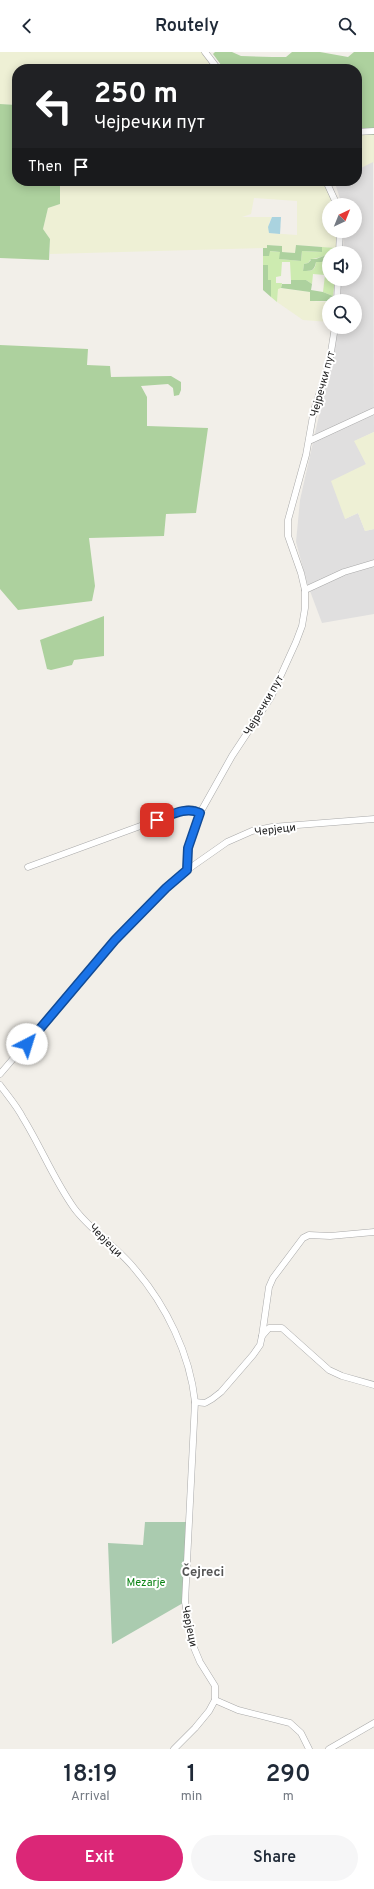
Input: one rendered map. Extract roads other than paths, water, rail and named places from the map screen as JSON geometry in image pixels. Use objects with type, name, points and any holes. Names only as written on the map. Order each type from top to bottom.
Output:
[{"type":"street","points":[[206,53],[214,64]]},
{"type":"street","points":[[362,132],[374,131]]},
{"type":"street","points":[[328,186],[334,198]]},
{"type":"street","name":"Чејречки пут","points":[[187,870],[188,848],[200,813],[232,756],[265,706],[284,668],[302,626],[305,608],[304,590],[301,573],[288,536],[288,520],[309,441],[314,410],[330,358],[334,334]]},
{"type":"street","name":"Чејречки пут","points":[[309,441],[374,411]]},
{"type":"street","points":[[304,590],[344,572],[374,563]]},
{"type":"street","points":[[28,867],[186,810],[193,810],[200,813]]},
{"type":"street","name":"Черјеци","points":[[187,870],[226,842],[252,831],[272,827],[374,819]]},
{"type":"street","points":[[0,1074],[115,940],[166,888],[187,870]]},
{"type":"street","name":"Черјеци","points":[[0,1085],[23,1117],[57,1181],[75,1209],[134,1268],[158,1300],[179,1341],[193,1387],[195,1402],[185,1602],[192,1643],[200,1662],[215,1686],[215,1700]]},
{"type":"street","points":[[195,1402],[205,1403],[221,1392],[260,1345],[269,1287],[273,1278],[303,1238],[308,1236],[330,1236],[374,1232]]},
{"type":"street","points":[[262,1336],[269,1328],[282,1328],[329,1370],[342,1376],[374,1385]]},
{"type":"street","points":[[174,1749],[195,1728],[209,1711],[215,1700],[238,1710],[290,1723],[301,1733],[309,1749]]},
{"type":"street","points":[[329,1749],[374,1723]]},
{"type":"water","points":[[272,217],[281,217],[280,234],[269,233],[268,227]]},
{"type":"district","name":"Čejreci","points":[[203,1571]]},
{"type":"park label","name":"Mezarje","points":[[146,1582]]}]
